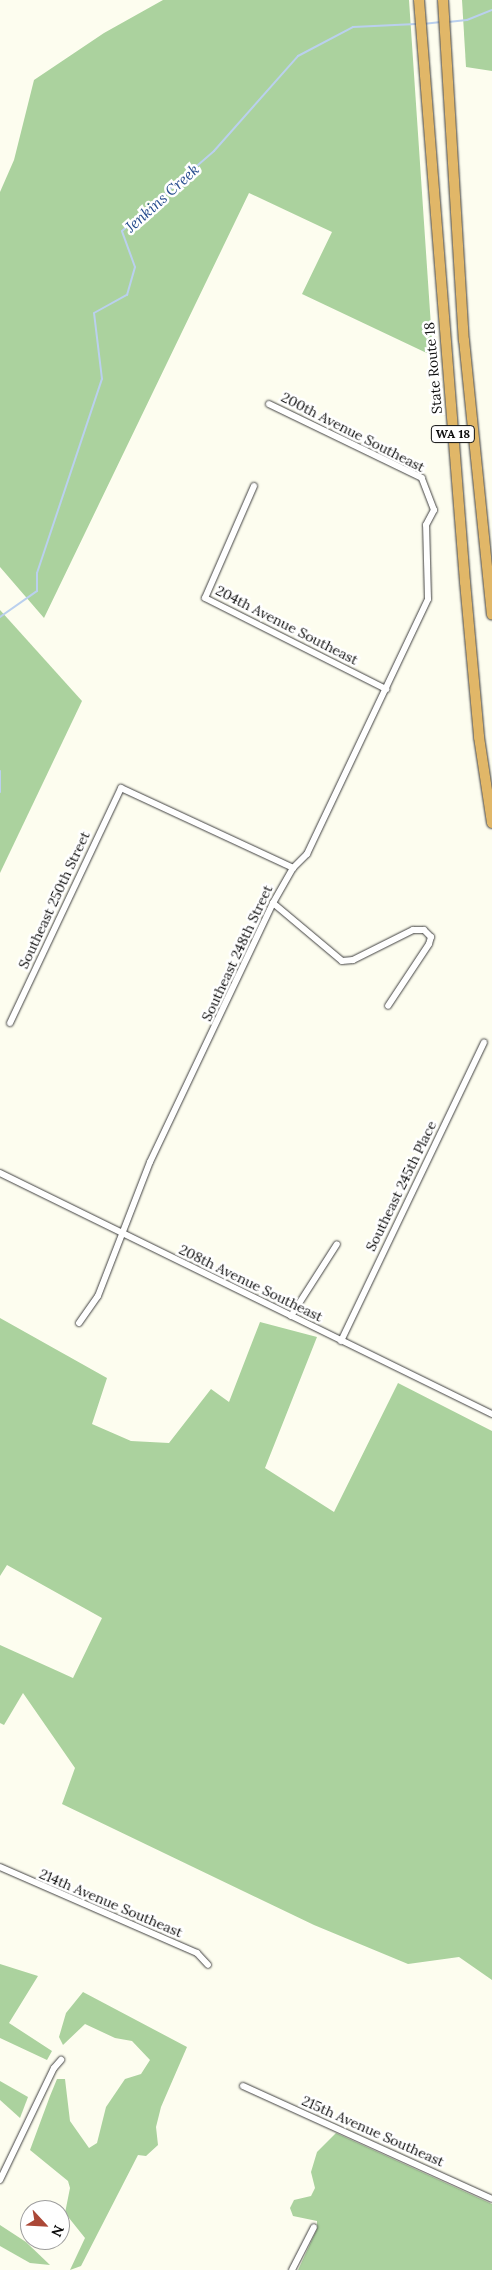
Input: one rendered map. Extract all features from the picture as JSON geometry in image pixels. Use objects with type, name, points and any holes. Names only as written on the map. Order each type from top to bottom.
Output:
[{"type":"highway","name":"WA 18","points":[[443,1],[464,340],[492,615]]},
{"type":"highway","name":"State Route 18","points":[[420,4],[468,615],[492,823]]},
{"type":"street","name":"200th Avenue Southeast","points":[[269,404],[422,478],[434,510],[426,525],[428,599]]},
{"type":"street","name":"204th Avenue Southeast","points":[[254,486],[205,598],[386,689]]},
{"type":"street","name":"Southeast 248th Street","points":[[79,1323],[98,1296],[120,1234],[274,902],[293,868],[307,854],[428,599]]},
{"type":"street","name":"Southeast 250th Street","points":[[10,1023],[121,788],[293,868]]},
{"type":"street","points":[[274,902],[342,960],[353,960],[413,930],[424,930],[431,937],[429,944],[388,1006]]},
{"type":"street","name":"Southeast 245th Place","points":[[341,1341],[484,1043]]},
{"type":"street","name":"208th Avenue Southeast","points":[[0,1173],[120,1234],[492,1414]]},
{"type":"street","points":[[291,1316],[337,1244]]},
{"type":"street","name":"214th Avenue Southeast","points":[[0,1867],[197,1953],[208,1965]]},
{"type":"street","points":[[0,2180],[54,2068],[61,2060]]},
{"type":"street","name":"215th Avenue Southeast","points":[[243,2086],[492,2199]]},
{"type":"street","points":[[292,2270],[314,2227]]},
{"type":"green space","points":[[163,0],[409,0],[433,356],[302,294],[332,232],[249,193],[44,618],[0,567],[0,192],[14,160],[34,80],[104,33]]},
{"type":"green space","points":[[462,0],[492,0],[492,71],[466,67]]},
{"type":"green space","points":[[0,610],[82,701],[0,873]]},
{"type":"green space","points":[[0,1318],[107,1378],[92,1424],[131,1441],[169,1443],[211,1389],[229,1402],[260,1322],[317,1337],[265,1468],[334,1512],[398,1383],[492,1431],[492,1980],[459,1957],[408,1964],[314,1925],[62,1804],[75,1768],[23,1693],[4,1725],[0,1723],[0,1645],[73,1678],[102,1618],[7,1565],[0,1576]]},
{"type":"green space","points":[[0,1964],[38,1976],[9,2023],[52,2051],[47,2060],[0,2038]]},
{"type":"green space","points":[[83,1992],[187,2047],[161,2107],[156,2127],[158,2145],[146,2156],[138,2155],[81,2266],[70,2270],[85,2238],[70,2219],[70,2200],[68,2200],[70,2188],[68,2181],[30,2150],[50,2096],[57,2079],[65,2079],[70,2121],[89,2148],[97,2143],[106,2107],[125,2079],[141,2074],[150,2060],[132,2041],[115,2038],[85,2024],[63,2045],[59,2037],[66,2013]]},
{"type":"green space","points":[[0,2081],[28,2097],[20,2118],[0,2100]]},
{"type":"green space","points":[[336,2133],[492,2204],[492,2270],[298,2270],[317,2229],[317,2221],[293,2216],[290,2208],[294,2200],[311,2196],[315,2188],[311,2172],[317,2152]]},
{"type":"green space","points":[[0,2225],[20,2238],[20,2250],[34,2250],[50,2265],[30,2263],[0,2246]]},
{"type":"waterway","name":"Jenkins Creek","points":[[448,22],[467,20],[492,10]]},
{"type":"waterway","name":"Jenkins Creek","points":[[423,24],[441,22]]},
{"type":"waterway","name":"Jenkins Creek","points":[[0,617],[37,591],[37,573],[102,379],[94,313],[127,295],[135,267],[122,231],[214,151],[298,56],[353,27],[416,24]]},
{"type":"waterway","name":"Jenkins Creek","points":[[0,771],[0,792]]}]
